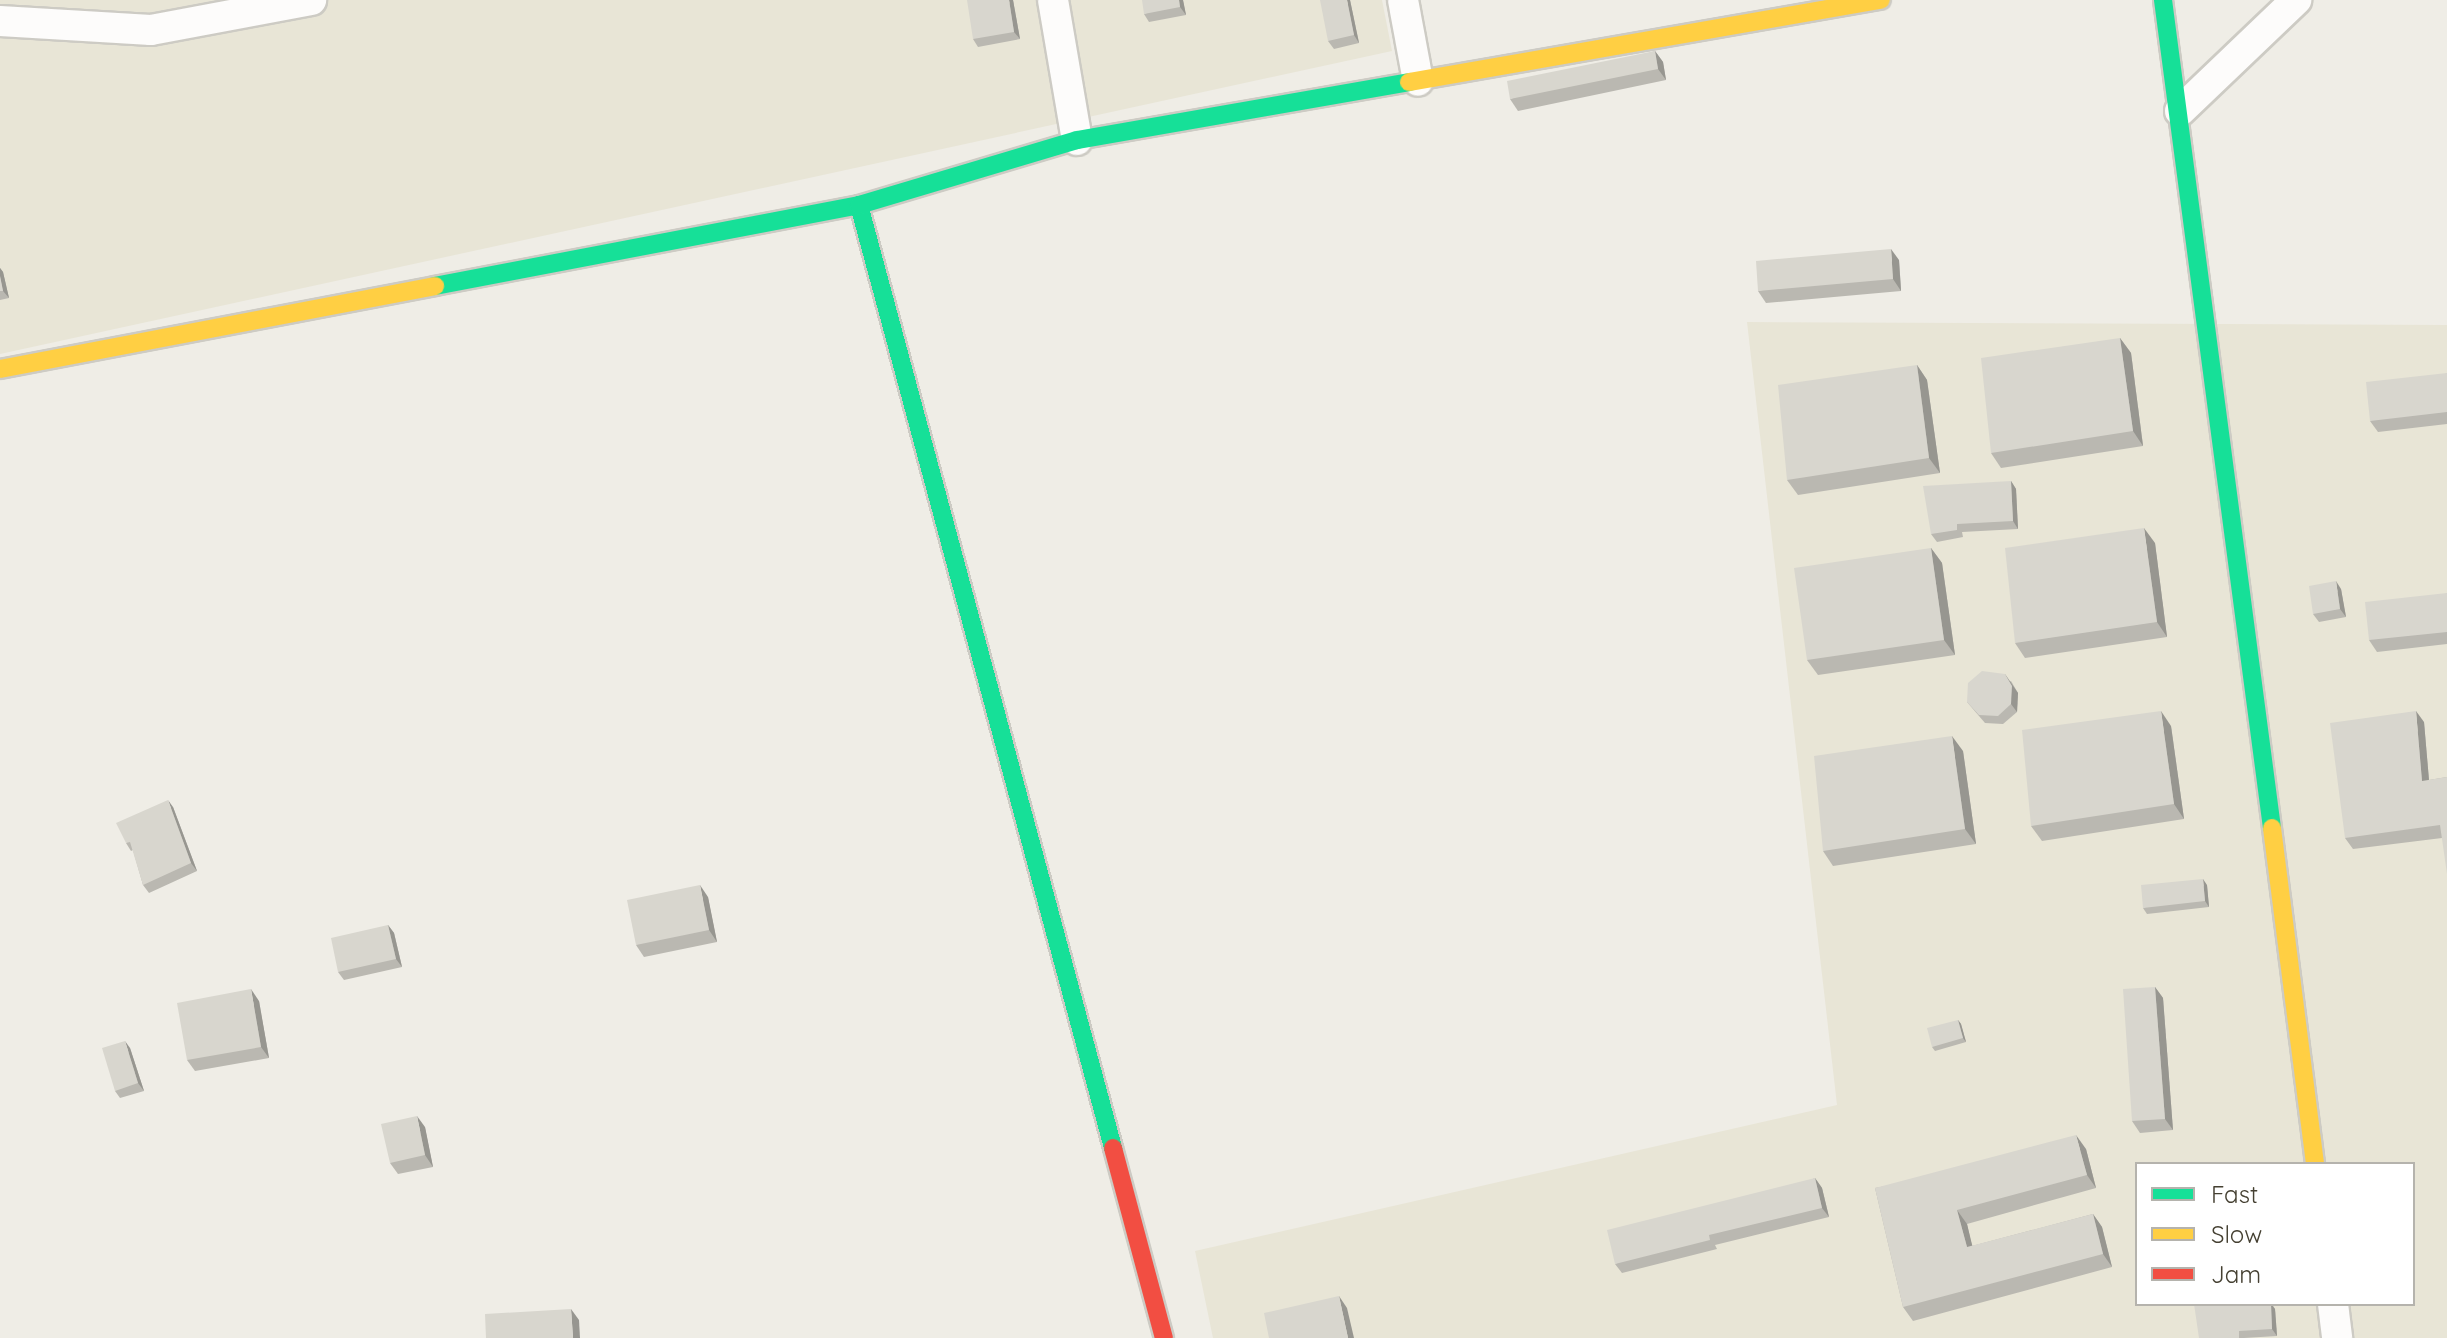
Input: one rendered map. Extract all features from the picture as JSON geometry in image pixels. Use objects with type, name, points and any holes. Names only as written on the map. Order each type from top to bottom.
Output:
[{"type":"street","points":[[0,21],[151,30],[311,0]]},
{"type":"street","points":[[1053,0],[1077,140]]},
{"type":"street","points":[[1403,0],[1418,81]]},
{"type":"street","points":[[0,369],[859,205],[1077,140],[1881,0]]},
{"type":"street","points":[[2163,0],[2180,111],[2315,1162]]},
{"type":"street","points":[[2180,111],[2296,0]]},
{"type":"street","points":[[859,205],[1164,1338]]},
{"type":"street","points":[[2333,1306],[2337,1338]]},
{"type":"shaded area","points":[[0,0],[1382,0],[1392,51],[0,354]]},
{"type":"shaded area","points":[[1747,322],[2447,325],[2447,1338],[1213,1338],[1195,1251],[1837,1105]]},
{"type":"building","points":[[967,0],[1009,0],[1014,32],[973,39]]},
{"type":"building","points":[[1142,0],[1179,0],[1180,7],[1144,14]]},
{"type":"building","points":[[1320,0],[1347,0],[1354,35],[1328,41]]},
{"type":"building","points":[[1655,51],[1658,69],[1510,99],[1507,81]]},
{"type":"building","points":[[1891,249],[1893,279],[1758,291],[1756,261]]},
{"type":"building","points":[[2120,338],[2133,431],[1991,453],[1981,358]]},
{"type":"building","points":[[1917,365],[1929,458],[1787,480],[1778,385]]},
{"type":"building","points":[[2447,373],[2447,412],[2370,421],[2366,382]]},
{"type":"building","points":[[2011,481],[2013,521],[1957,524],[1957,530],[1931,534],[1923,486]]},
{"type":"building","points":[[2144,528],[2157,622],[2015,643],[2005,548]]},
{"type":"building","points":[[1931,548],[1944,640],[1807,660],[1794,568]]},
{"type":"building","points":[[2336,581],[2340,609],[2313,614],[2309,586]]},
{"type":"building","points":[[2447,593],[2447,632],[2369,640],[2365,602]]},
{"type":"building","points":[[1982,671],[2005,674],[2012,686],[2011,704],[1998,716],[1979,715],[1967,702],[1968,683]]},
{"type":"building","points":[[2161,711],[2174,804],[2031,826],[2022,730]]},
{"type":"building","points":[[2416,711],[2422,781],[2447,777],[2447,874],[2440,825],[2345,838],[2330,723]]},
{"type":"building","points":[[1952,736],[1965,829],[1823,851],[1814,756]]},
{"type":"building","points":[[168,800],[191,863],[143,885],[130,842],[126,843],[116,823]]},
{"type":"building","points":[[2203,879],[2205,901],[2143,908],[2141,885]]},
{"type":"building","points":[[700,885],[709,930],[636,945],[627,900]]},
{"type":"building","points":[[388,925],[396,959],[338,972],[331,938]]},
{"type":"building","points":[[2155,987],[2165,1119],[2132,1121],[2123,989]]},
{"type":"building","points":[[251,989],[261,1047],[187,1060],[177,1003]]},
{"type":"building","points":[[1958,1020],[1963,1038],[1932,1047],[1927,1028]]},
{"type":"building","points":[[125,1041],[138,1083],[115,1091],[102,1048]]},
{"type":"building","points":[[417,1116],[425,1155],[390,1163],[381,1124]]},
{"type":"building","points":[[2076,1135],[2087,1175],[1957,1210],[1967,1247],[2093,1214],[2103,1254],[1903,1307],[1875,1188]]},
{"type":"building","points":[[1815,1178],[1822,1208],[1709,1235],[1710,1240],[1615,1264],[1607,1230]]},
{"type":"building","points":[[1339,1296],[1348,1338],[1269,1338],[1264,1313]]},
{"type":"building","points":[[2194,1306],[2271,1306],[2272,1329],[2239,1331],[2239,1338],[2199,1338]]},
{"type":"building","points":[[571,1309],[573,1338],[486,1338],[485,1314]]},
{"type":"traffic: fast","points":[[2163,0],[2272,828]]},
{"type":"traffic: fast","points":[[435,286],[859,205],[1077,140],[1409,82]]},
{"type":"traffic: fast","points":[[859,205],[1113,1148]]},
{"type":"traffic: slow","points":[[1409,82],[1881,0]]},
{"type":"traffic: slow","points":[[0,369],[435,286]]},
{"type":"traffic: slow","points":[[2272,828],[2315,1162]]},
{"type":"traffic: jam","points":[[1113,1148],[1164,1338]]}]
